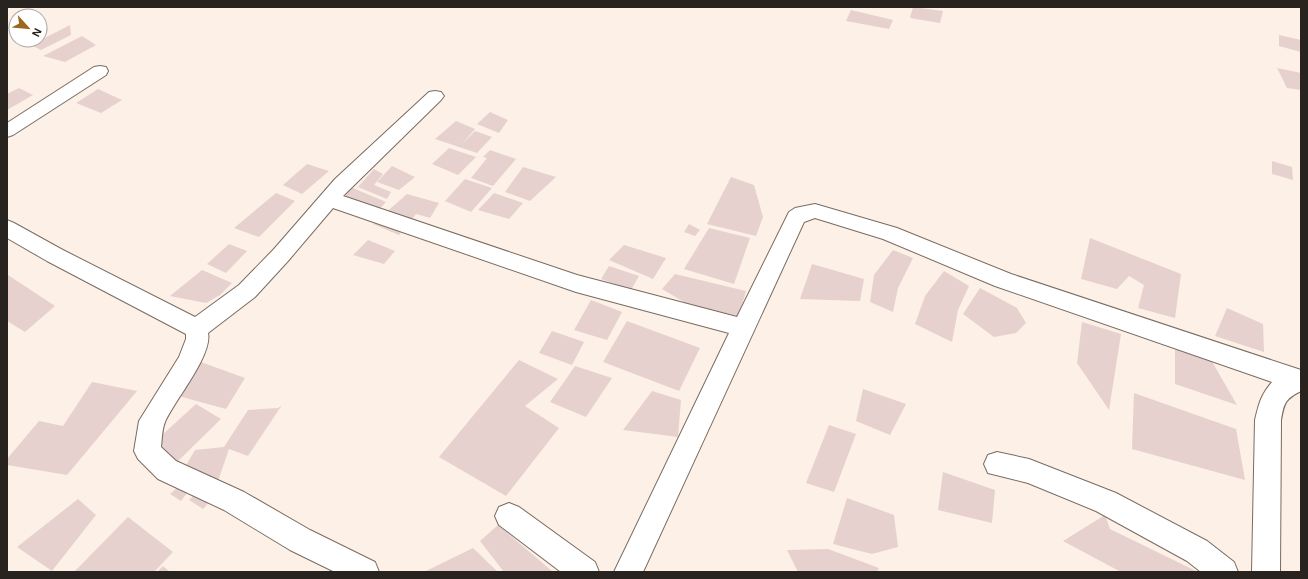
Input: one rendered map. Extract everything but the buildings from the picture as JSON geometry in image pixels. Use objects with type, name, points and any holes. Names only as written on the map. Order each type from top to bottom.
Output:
[{"type":"street","points":[[7,131],[100,71]]},
{"type":"street","points":[[196,329],[247,291],[342,184],[435,96]]},
{"type":"street","points":[[329,199],[576,283],[744,328]]},
{"type":"street","points":[[628,572],[796,217],[802,213],[815,211],[890,233],[1003,280],[1299,380]]},
{"type":"street","points":[[7,228],[54,255],[196,329]]},
{"type":"street","points":[[196,329],[198,339],[188,362],[152,421],[147,451],[167,470],[234,501],[300,540],[365,572]]},
{"type":"street","points":[[1266,572],[1268,420],[1272,400],[1281,389],[1299,380]]},
{"type":"street","points":[[997,464],[1029,471],[1106,502],[1197,551],[1224,572]]},
{"type":"street","points":[[509,516],[585,572]]}]
